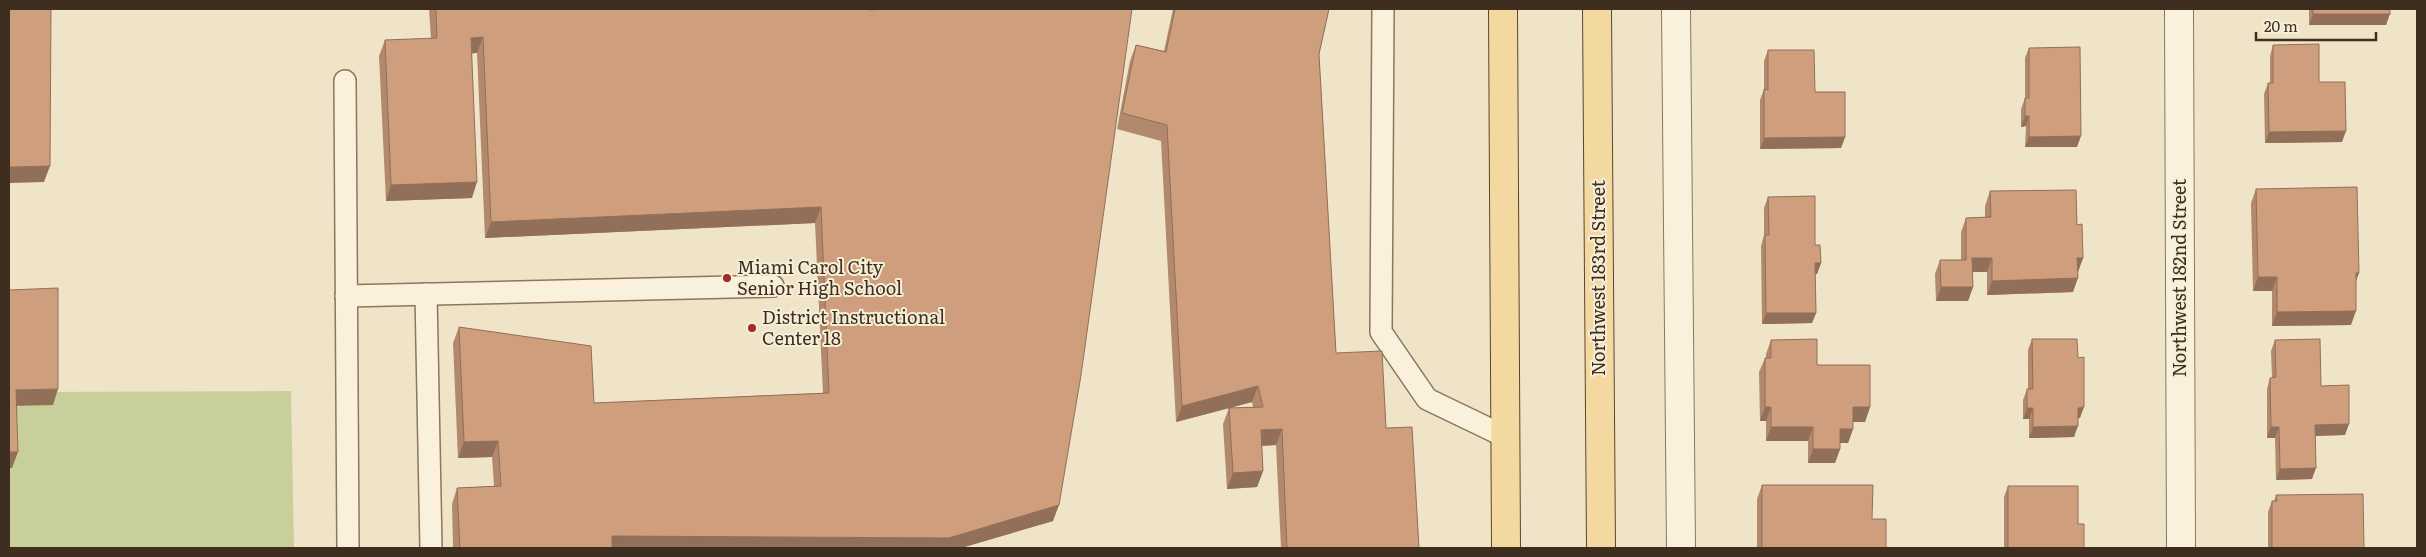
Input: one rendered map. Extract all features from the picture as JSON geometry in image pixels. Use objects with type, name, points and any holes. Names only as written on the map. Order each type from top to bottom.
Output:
[{"type":"main road","points":[[1503,9],[1506,548]]},
{"type":"main road","name":"Northwest 183rd Street","points":[[1597,9],[1600,548]]},
{"type":"street","points":[[1676,9],[1681,548]]},
{"type":"street","name":"Northwest 182nd Street","points":[[2179,9],[2181,548]]},
{"type":"lane","points":[[1382,9],[1381,332],[1427,399],[1506,437]]},
{"type":"lane","points":[[345,81],[348,548]]},
{"type":"lane","points":[[346,296],[773,286]]},
{"type":"lane","points":[[426,294],[431,548]]},
{"type":"green space","points":[[291,391],[294,548],[9,548],[9,400],[16,392]]},
{"type":"building","points":[[9,9],[51,9],[50,166],[9,167]]},
{"type":"building","points":[[436,9],[1132,9],[1081,375],[1059,505],[949,538],[612,536],[612,548],[460,548],[457,488],[501,486],[498,441],[464,442],[459,327],[591,346],[594,403],[829,393],[821,207],[491,222],[483,37],[471,38],[477,182],[391,185],[385,40],[437,38]]},
{"type":"building","points":[[1175,9],[1329,9],[1319,54],[1336,353],[1382,351],[1386,428],[1412,427],[1419,548],[1287,548],[1282,429],[1261,430],[1263,471],[1233,473],[1229,408],[1263,407],[1258,386],[1182,406],[1167,125],[1122,113],[1136,45],[1166,52]]},
{"type":"building","points":[[2313,9],[2390,9],[2390,14],[2313,14]]},
{"type":"building","points":[[2319,44],[2319,82],[2345,82],[2346,131],[2269,132],[2268,83],[2273,83],[2273,45]]},
{"type":"building","points":[[2080,47],[2081,136],[2029,137],[2029,116],[2025,116],[2025,98],[2029,98],[2029,48]]},
{"type":"building","points":[[1768,50],[1814,50],[1815,92],[1845,92],[1845,137],[1764,138],[1764,89],[1768,90]]},
{"type":"building","points":[[2357,187],[2359,273],[2356,273],[2356,311],[2277,312],[2277,277],[2258,277],[2256,189]]},
{"type":"building","points":[[2076,190],[2077,225],[2082,224],[2083,258],[2077,258],[2078,278],[1992,281],[1992,258],[1972,258],[1973,287],[1941,287],[1940,260],[1966,260],[1966,218],[1991,217],[1990,191]]},
{"type":"building","points":[[1815,196],[1815,245],[1820,245],[1821,263],[1815,263],[1816,313],[1766,313],[1765,235],[1769,235],[1768,197]]},
{"type":"building","points":[[58,288],[58,389],[16,390],[18,452],[9,452],[9,290]]},
{"type":"building","points":[[1817,339],[1817,365],[1870,365],[1870,407],[1853,407],[1853,429],[1840,429],[1840,449],[1813,449],[1813,427],[1771,427],[1771,407],[1765,407],[1765,358],[1771,358],[1771,340]]},
{"type":"building","points":[[2032,339],[2077,339],[2078,358],[2084,357],[2084,407],[2078,408],[2078,426],[2033,427],[2033,408],[2027,408],[2027,389],[2033,389]]},
{"type":"building","points":[[2320,339],[2321,386],[2349,385],[2349,424],[2315,425],[2316,468],[2280,469],[2279,427],[2271,427],[2270,378],[2276,377],[2275,340]]},
{"type":"building","points":[[1762,485],[1873,485],[1872,519],[1886,519],[1886,548],[1762,548]]},
{"type":"building","points":[[2008,486],[2078,486],[2078,524],[2084,524],[2084,548],[2008,548]]},
{"type":"building","points":[[2363,494],[2364,548],[2272,548],[2272,501],[2277,501],[2276,495]]},
{"type":"place","name":"Miami Carol City Senior High School","points":[[727,278]]},
{"type":"place","name":"District Instructional Center 18","points":[[752,328]]}]
